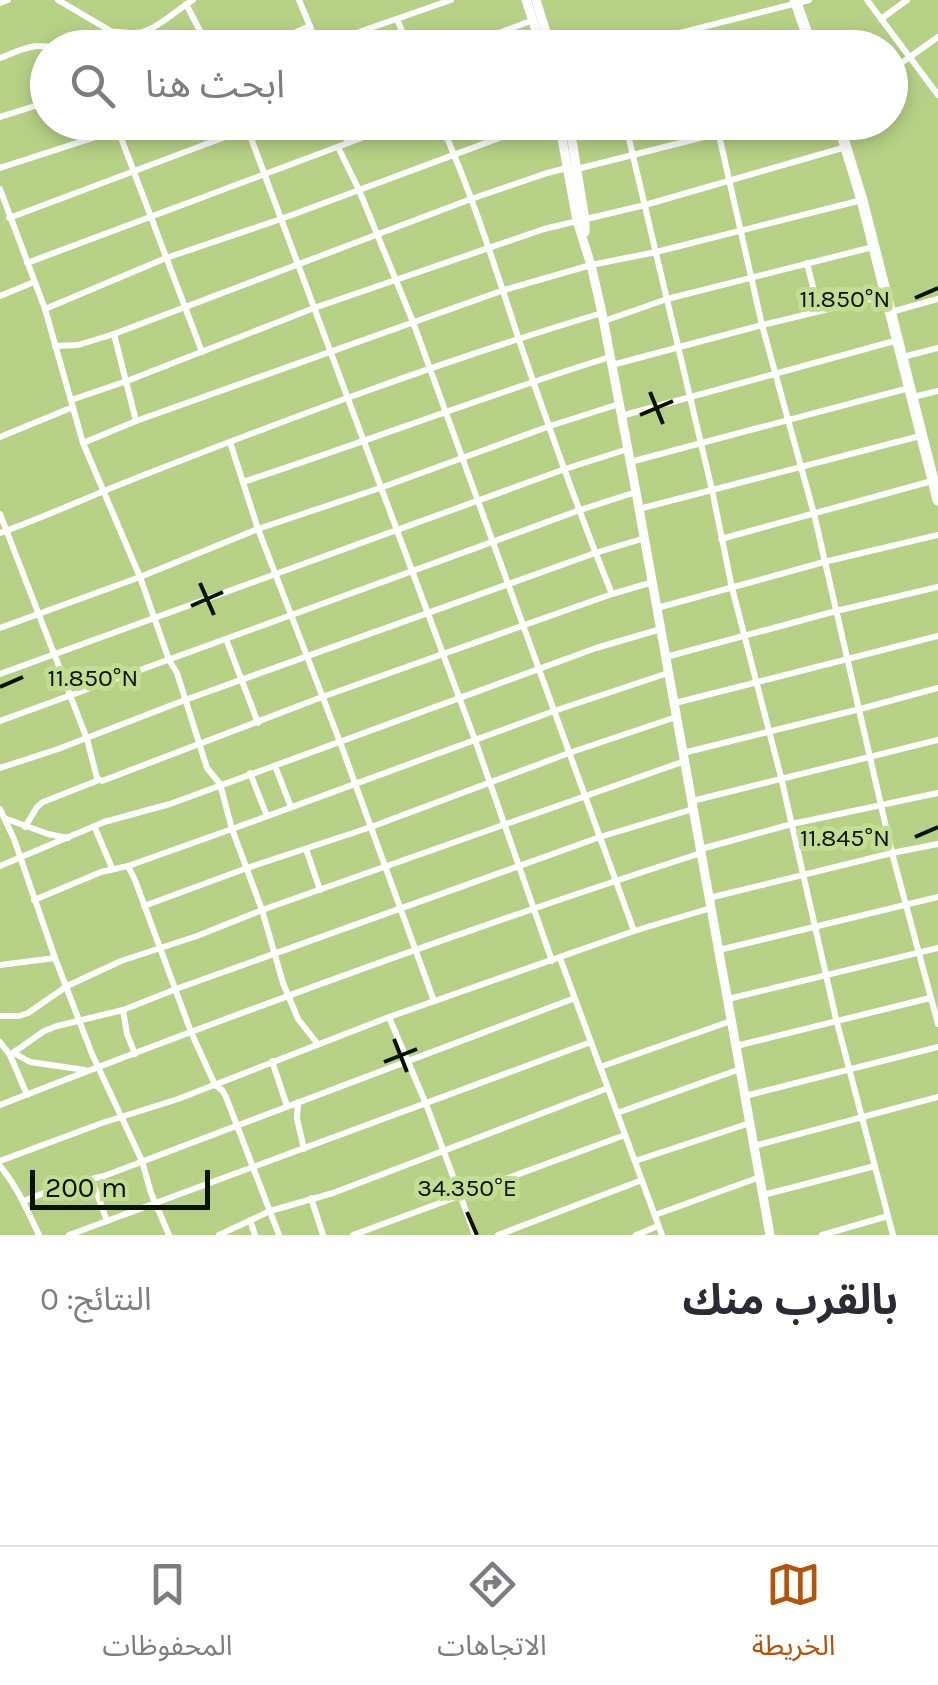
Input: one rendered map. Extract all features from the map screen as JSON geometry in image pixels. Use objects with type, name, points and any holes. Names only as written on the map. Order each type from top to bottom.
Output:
[{"type":"highway","points":[[800,1],[807,30]]},
{"type":"highway","points":[[844,140],[936,492]]},
{"type":"street","points":[[0,3],[8,0]]},
{"type":"street","points":[[58,0],[108,30]]},
{"type":"street","points":[[299,0],[312,30]]},
{"type":"street","points":[[365,30],[450,0]]},
{"type":"street","points":[[526,0],[536,30]]},
{"type":"street","points":[[536,0],[545,30]]},
{"type":"street","points":[[867,0],[888,30]]},
{"type":"street","points":[[881,20],[907,0]]},
{"type":"street","points":[[693,30],[800,1]]},
{"type":"street","points":[[146,30],[189,2],[201,30]]},
{"type":"street","points":[[397,19],[402,30]]},
{"type":"street","points":[[507,30],[533,20]]},
{"type":"street","points":[[301,30],[310,26]]},
{"type":"street","points":[[938,37],[909,58],[938,94]]},
{"type":"street","points":[[0,58],[30,46]]},
{"type":"street","points":[[0,117],[30,108]]},
{"type":"street","points":[[0,168],[77,140]]},
{"type":"street","points":[[121,140],[202,352]]},
{"type":"street","points":[[9,218],[213,140]]},
{"type":"street","points":[[252,140],[460,699],[534,910],[575,998],[660,1231],[636,1235]]},
{"type":"street","points":[[27,263],[356,140]]},
{"type":"street","points":[[448,140],[612,594]]},
{"type":"street","points":[[44,309],[166,258],[493,140]]},
{"type":"street","points":[[564,140],[572,168]]},
{"type":"street","points":[[570,140],[584,240],[603,317],[678,717],[768,1234]]},
{"type":"street","points":[[629,140],[836,1020],[893,1235]]},
{"type":"street","points":[[55,346],[78,345],[114,334],[471,198],[572,168],[699,140]]},
{"type":"street","points":[[720,140],[762,325],[814,514],[892,853],[938,1024]]},
{"type":"street","points":[[338,147],[413,322],[634,931]]},
{"type":"street","points":[[0,437],[127,381],[394,280],[566,223],[846,148]]},
{"type":"street","points":[[0,189],[44,309],[83,443],[177,673],[207,768],[220,784],[289,997],[298,1019],[318,1043]]},
{"type":"street","points":[[83,443],[504,290],[862,200]]},
{"type":"street","points":[[3,532],[230,442],[518,338],[874,246]]},
{"type":"street","points":[[806,263],[820,311]]},
{"type":"street","points":[[0,296],[34,282]]},
{"type":"street","points":[[243,482],[534,380],[887,295]]},
{"type":"street","points":[[891,312],[938,300]]},
{"type":"street","points":[[114,334],[136,421]]},
{"type":"street","points":[[0,628],[258,530],[550,426],[690,396],[898,340]]},
{"type":"street","points":[[902,358],[938,348]]},
{"type":"street","points":[[630,462],[788,420],[911,393],[938,391]]},
{"type":"street","points":[[639,510],[922,440],[938,441]]},
{"type":"street","points":[[230,442],[258,530],[434,1001]]},
{"type":"street","points":[[0,674],[628,449]]},
{"type":"street","points":[[0,721],[636,492]]},
{"type":"street","points":[[721,539],[814,514],[936,492]]},
{"type":"street","points":[[0,514],[3,532],[87,738],[100,780]]},
{"type":"street","points":[[657,608],[938,535]]},
{"type":"street","points":[[0,768],[595,552],[644,538]]},
{"type":"street","points":[[26,827],[43,802],[322,698],[652,582]]},
{"type":"street","points":[[666,657],[938,586]]},
{"type":"street","points":[[0,866],[104,822],[137,815],[624,638],[661,629]]},
{"type":"street","points":[[675,703],[938,636]]},
{"type":"street","points":[[226,639],[258,723]]},
{"type":"street","points":[[34,900],[112,868],[128,866],[669,672]]},
{"type":"street","points":[[0,1016],[28,1013],[67,986],[160,947],[504,826],[684,757],[769,730],[938,688]]},
{"type":"street","points":[[144,906],[678,717]]},
{"type":"street","points":[[12,1054],[44,1031],[123,1010],[693,804],[780,777],[938,740]]},
{"type":"street","points":[[275,766],[291,808]]},
{"type":"street","points":[[250,773],[267,816]]},
{"type":"street","points":[[0,1105],[416,950],[701,851],[792,824],[938,793]]},
{"type":"street","points":[[2,814],[26,827],[69,838]]},
{"type":"street","points":[[2,814],[22,858],[55,958],[98,1067],[142,1161],[169,1235]]},
{"type":"street","points":[[95,828],[112,868]]},
{"type":"street","points":[[38,1235],[24,1201],[0,1164],[318,1043],[710,903],[804,874],[938,844]]},
{"type":"street","points":[[306,848],[320,890]]},
{"type":"street","points":[[128,866],[191,1032],[215,1084],[226,1097],[279,1235]]},
{"type":"street","points":[[719,950],[938,897]]},
{"type":"street","points":[[728,999],[938,948]]},
{"type":"street","points":[[0,965],[55,958]]},
{"type":"street","points":[[24,1201],[236,1127],[575,998]]},
{"type":"street","points":[[736,1046],[930,998]]},
{"type":"street","points":[[123,1010],[136,1054]]},
{"type":"street","points":[[389,1017],[475,1235]]},
{"type":"street","points":[[600,1067],[732,1020]]},
{"type":"street","points":[[0,1042],[12,1054],[30,1062],[88,1071]]},
{"type":"street","points":[[68,1235],[591,1042]]},
{"type":"street","points":[[745,1096],[938,1047]]},
{"type":"street","points":[[12,1054],[27,1095]]},
{"type":"street","points":[[272,1061],[287,1106]]},
{"type":"street","points":[[617,1113],[740,1069]]},
{"type":"street","points":[[226,1097],[241,1074]]},
{"type":"street","points":[[220,1235],[270,1211],[345,1188],[608,1088]]},
{"type":"street","points":[[754,1146],[938,1097]]},
{"type":"street","points":[[298,1102],[297,1119],[304,1148]]},
{"type":"street","points":[[635,1161],[750,1123]]},
{"type":"street","points":[[353,1235],[625,1135]]},
{"type":"street","points":[[763,1195],[876,1166]]},
{"type":"street","points":[[654,1215],[760,1178]]},
{"type":"street","points":[[92,1180],[107,1222]]},
{"type":"street","points":[[498,1235],[642,1180]]},
{"type":"street","points":[[311,1198],[323,1235]]},
{"type":"street","points":[[822,1235],[888,1216]]},
{"type":"street","points":[[250,1220],[255,1235]]}]
